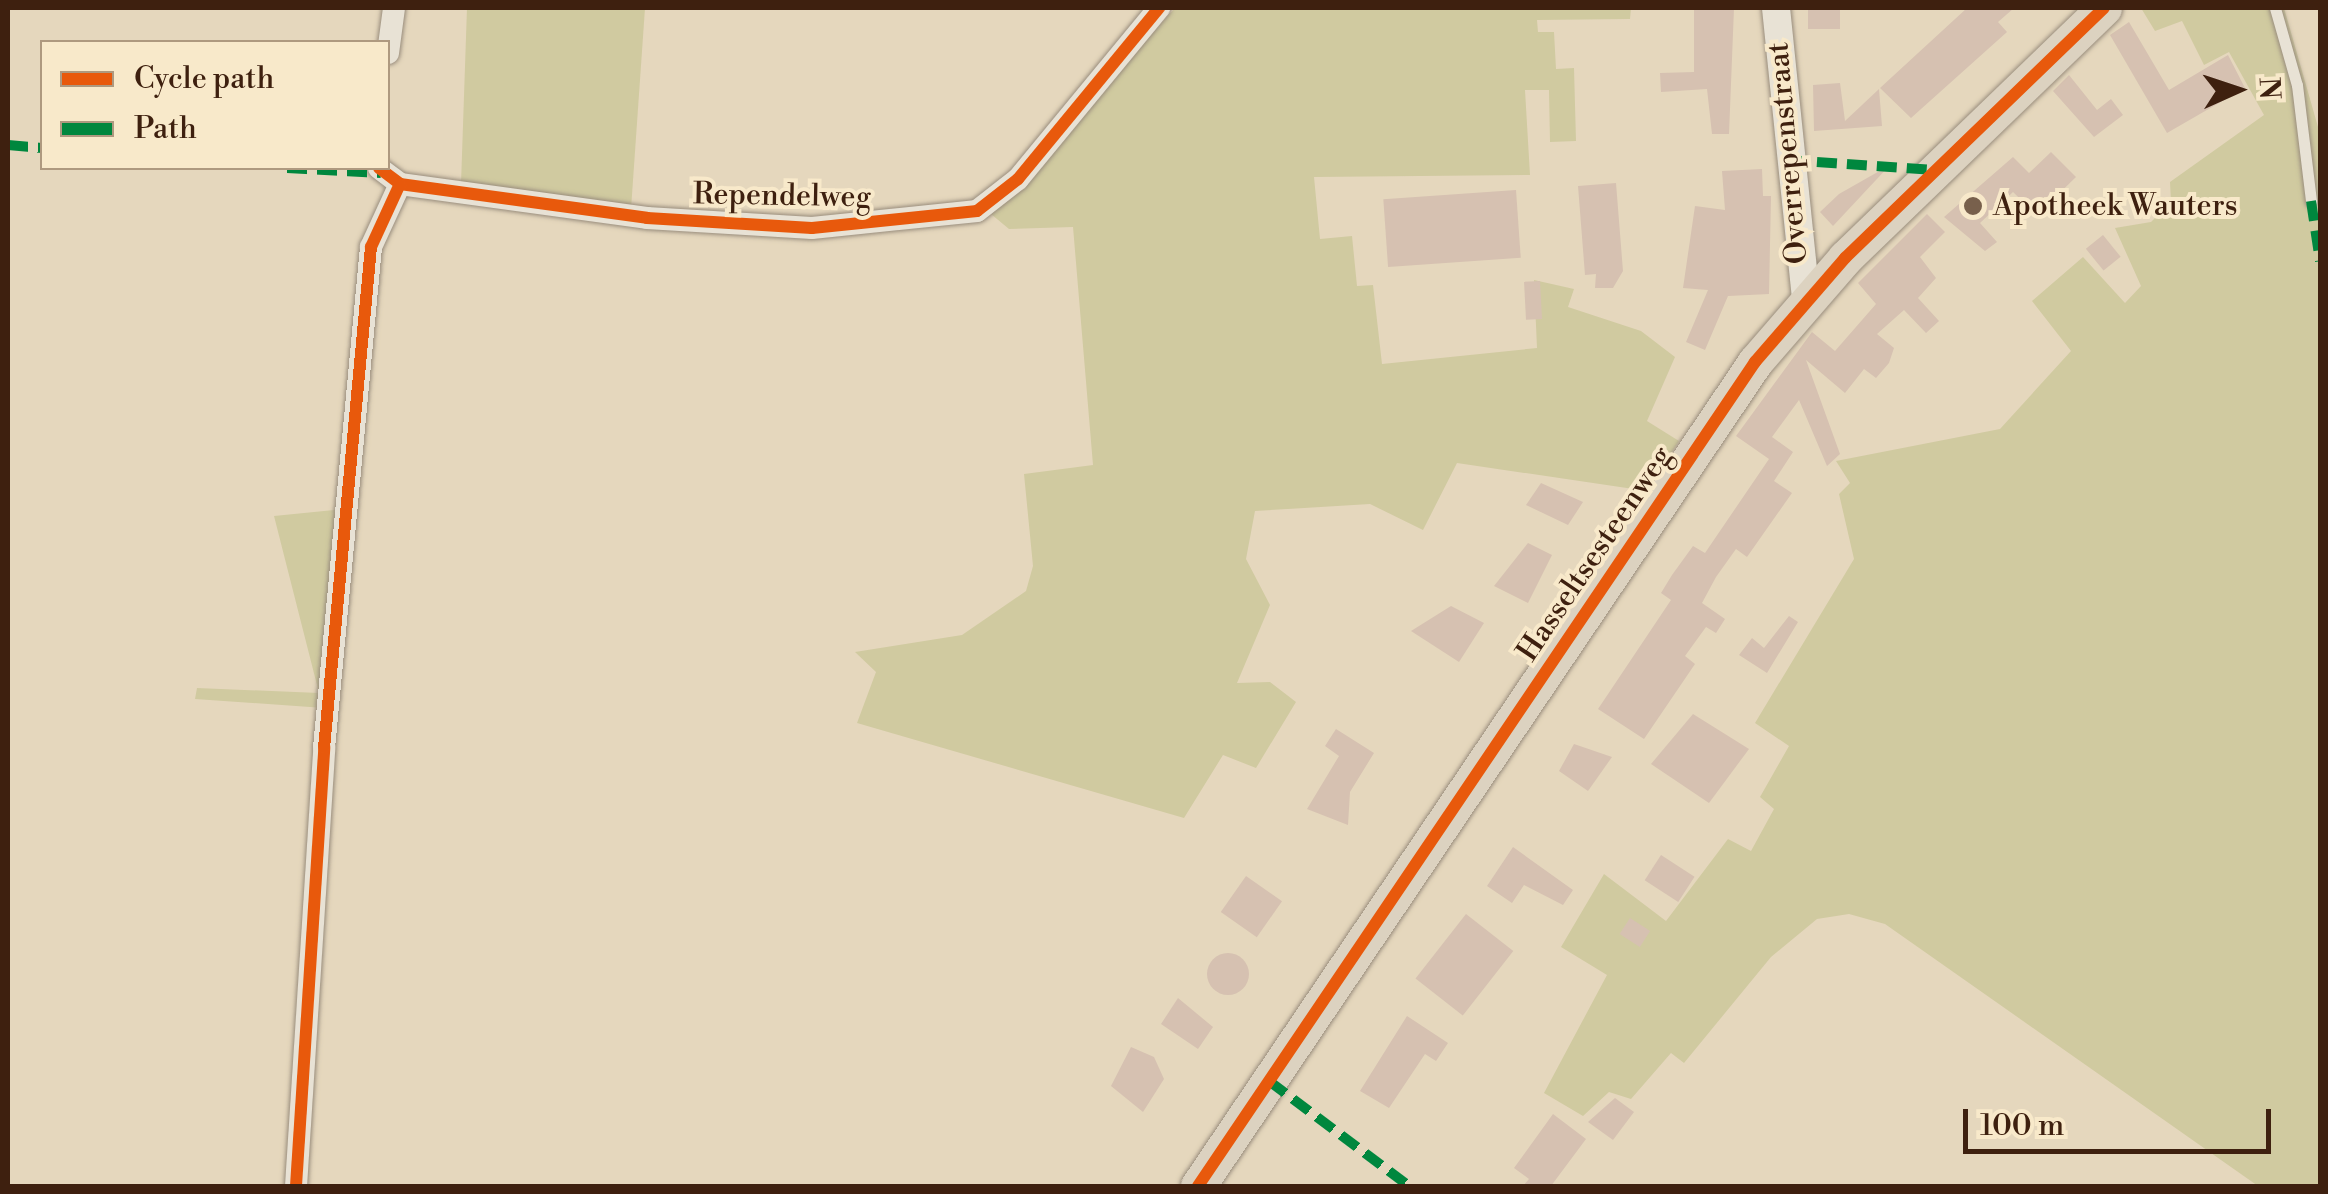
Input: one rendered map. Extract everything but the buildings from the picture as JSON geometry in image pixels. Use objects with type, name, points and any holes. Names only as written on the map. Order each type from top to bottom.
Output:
[{"type":"main road","name":"Hasseltsesteenweg","points":[[1198,1186],[1806,297],[2104,8]]},
{"type":"street","points":[[390,40],[394,8]]},
{"type":"street","name":"Rependelweg","points":[[382,170],[400,184],[647,218],[812,228],[977,210],[1018,180],[1159,8]]},
{"type":"street","name":"Overrepenstraat","points":[[1776,8],[1806,297]]},
{"type":"street","points":[[296,1186],[324,748],[372,247],[400,184]]},
{"type":"lane","points":[[2275,8],[2297,85],[2311,201]]},
{"type":"shaded area","points":[[467,8],[645,8],[631,209],[461,184]]},
{"type":"shaded area","points":[[1175,8],[1631,8],[1630,19],[1537,20],[1538,32],[1554,32],[1556,69],[1574,68],[1576,141],[1550,142],[1549,90],[1525,90],[1530,175],[1314,177],[1320,239],[1352,236],[1357,286],[1373,285],[1382,364],[1537,348],[1534,280],[1574,289],[1568,307],[1641,331],[1675,357],[1647,421],[1679,441],[1647,491],[1457,463],[1423,530],[1370,504],[1255,511],[1246,559],[1270,605],[1237,683],[1270,682],[1296,702],[1256,768],[1223,755],[1184,818],[857,723],[876,672],[855,652],[962,635],[1026,591],[1033,566],[1024,474],[1093,465],[1073,227],[1009,229],[991,214]]},
{"type":"shaded area","points":[[2141,8],[2284,8],[2320,134],[2320,1186],[2258,1186],[1885,924],[1849,914],[1817,919],[1771,957],[1684,1063],[1671,1053],[1631,1099],[1609,1092],[1583,1116],[1544,1093],[1607,975],[1561,947],[1604,874],[1666,921],[1728,839],[1751,851],[1774,809],[1760,797],[1789,746],[1755,723],[1854,559],[1839,494],[1850,483],[1836,461],[2000,429],[2071,351],[2032,301],[2083,257],[2125,303],[2141,286],[2115,228],[2151,222],[2171,202],[2170,182],[2264,115],[2229,52],[2204,65],[2182,21],[2155,31]]},
{"type":"shaded area","points":[[344,509],[324,708],[195,699],[197,688],[319,693],[274,516]]},
{"type":"marked path","points":[[8,145],[40,148]]},
{"type":"marked path","points":[[1787,160],[1935,170]]},
{"type":"marked path","points":[[325,170],[381,173]]},
{"type":"marked path","points":[[2311,201],[2320,261]]},
{"type":"marked path","points":[[1269,1081],[1409,1186]]},
{"type":"cycle path","points":[[382,170],[400,184],[647,218],[812,228],[977,211],[1018,179],[1159,8]]},
{"type":"cycle path","points":[[1198,1186],[1755,362],[1845,258],[2104,8]]},
{"type":"cycle path","points":[[296,1186],[324,748],[371,247],[400,184]]},
{"type":"place","name":"Apotheek Wauters","points":[[1973,206]]}]
